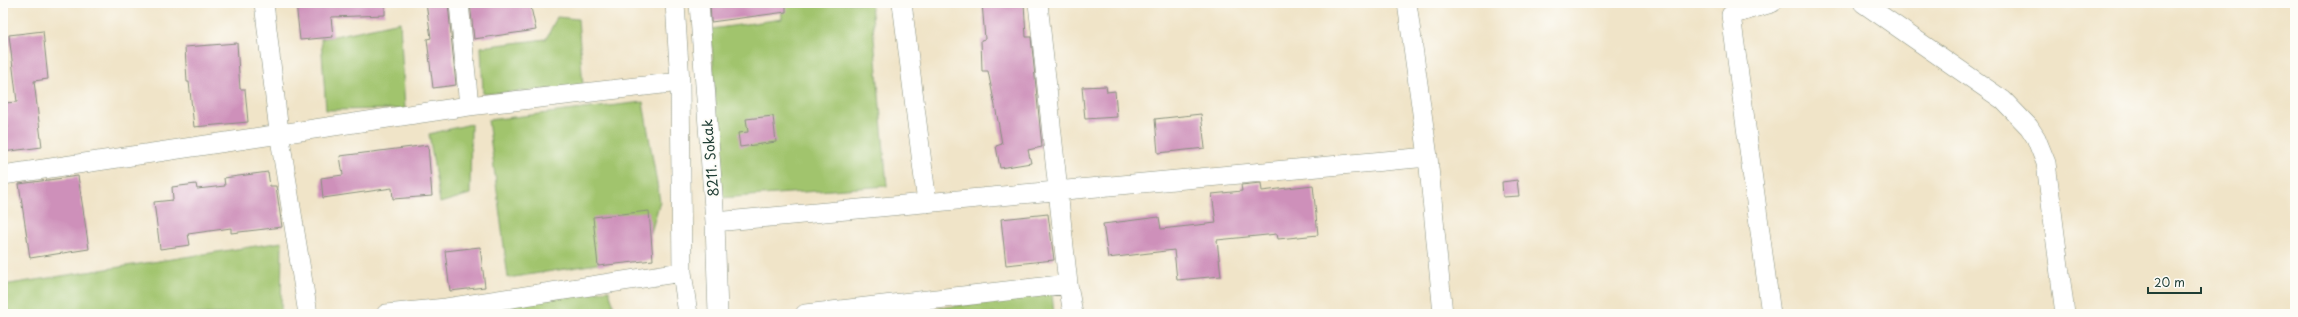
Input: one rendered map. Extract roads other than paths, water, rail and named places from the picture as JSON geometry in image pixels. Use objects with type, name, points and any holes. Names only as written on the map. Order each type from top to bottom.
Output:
[{"type":"street","points":[[264,3],[279,132],[308,314]]},
{"type":"street","points":[[459,3],[469,106]]},
{"type":"street","points":[[675,3],[680,82],[682,272],[688,314]]},
{"type":"street","name":"8211. Sokak","points":[[699,3],[715,222],[718,314]]},
{"type":"street","points":[[902,3],[927,203]]},
{"type":"street","points":[[1038,3],[1068,284],[1073,314]]},
{"type":"street","points":[[1407,3],[1428,157],[1443,314]]},
{"type":"street","points":[[1770,314],[1732,15],[1772,3]]},
{"type":"street","points":[[1863,3],[2003,100],[2030,127],[2046,163],[2065,314]]},
{"type":"street","points":[[3,175],[279,132],[469,106],[680,82]]},
{"type":"street","points":[[715,222],[1058,192],[1428,157]]},
{"type":"street","points":[[386,314],[446,308],[682,272]]},
{"type":"street","points":[[805,314],[1068,284]]}]
